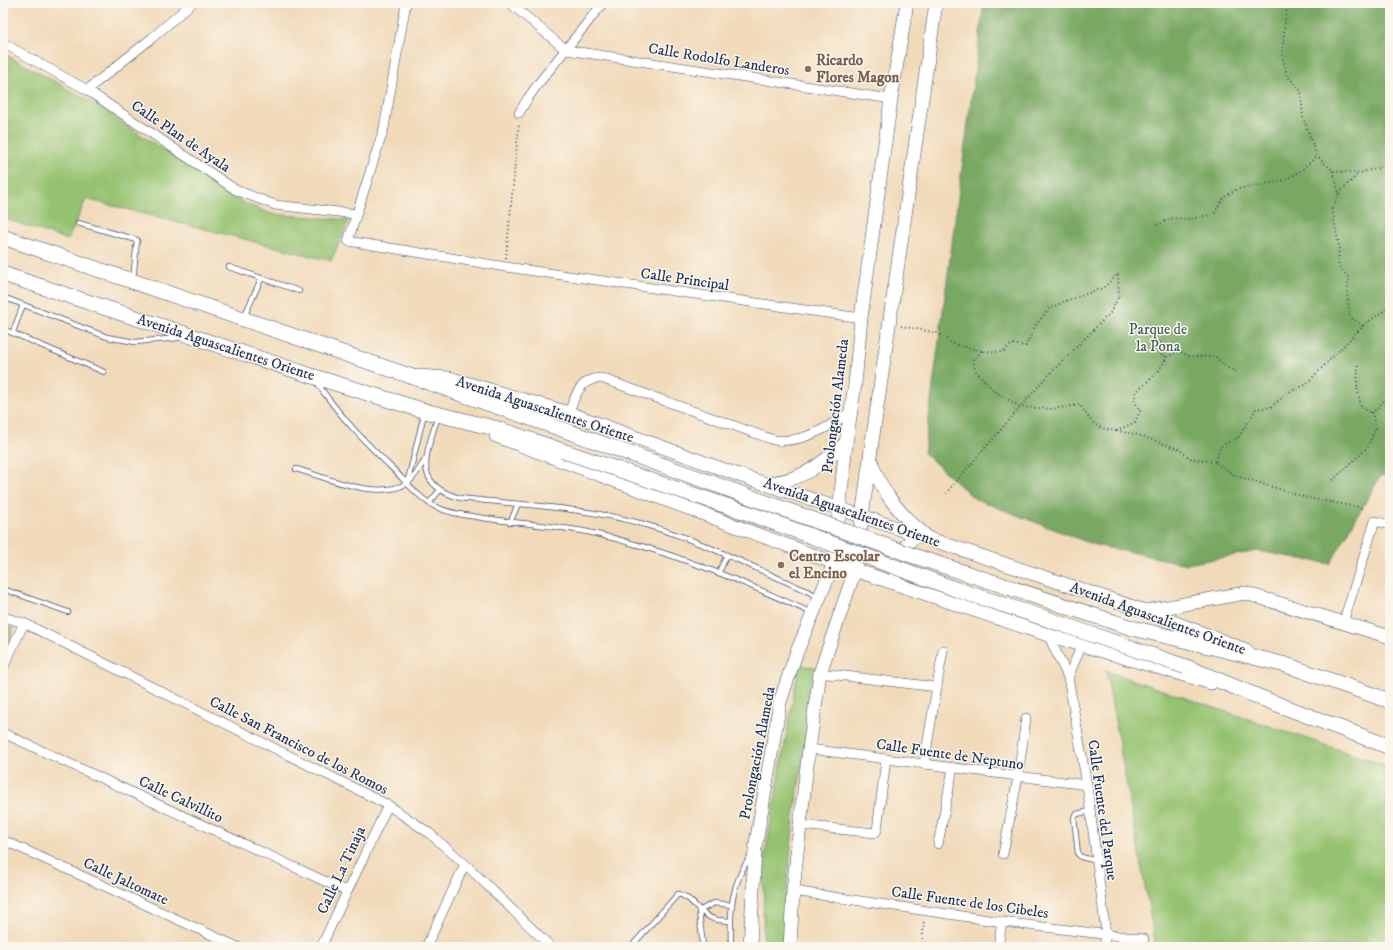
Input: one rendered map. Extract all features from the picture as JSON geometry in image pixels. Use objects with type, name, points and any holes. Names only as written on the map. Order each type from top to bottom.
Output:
[{"type":"main road","name":"Avenida Aguascalientes Oriente","points":[[3,237],[413,377],[914,556],[1132,628],[1286,665],[1390,700]]},
{"type":"main road","name":"Avenida Aguascalientes Oriente","points":[[3,274],[312,376],[438,415],[498,429],[748,513],[958,590],[1186,667],[1269,701],[1390,747]]},
{"type":"street","points":[[87,90],[152,38],[192,3]]},
{"type":"street","points":[[406,3],[384,128],[348,241],[506,267]]},
{"type":"street","points":[[510,3],[566,50]]},
{"type":"street","points":[[519,113],[528,98],[603,3]]},
{"type":"street","name":"Prolongación Alameda","points":[[750,947],[755,849],[780,702],[813,613],[834,563],[836,507],[851,411],[861,318],[891,99],[907,3]]},
{"type":"street","points":[[790,947],[793,891],[800,825],[820,673],[855,570],[936,3]]},
{"type":"street","name":"Calle Plan de Ayala","points":[[3,43],[87,90],[236,190],[275,205],[356,214]]},
{"type":"street","name":"Calle Rodolfo Landeros","points":[[566,50],[891,99]]},
{"type":"street","name":"Calle Principal","points":[[506,267],[861,318]]},
{"type":"street","name":"Avenida Aguascalientes Oriente","points":[[413,377],[431,376],[449,378],[569,413],[766,484],[1145,611],[1286,665]]},
{"type":"street","points":[[569,413],[574,397],[580,388],[589,380],[601,378],[774,440],[790,441],[799,439],[816,432],[851,411]]},
{"type":"street","name":"Avenida Aguascalientes Oriente","points":[[438,415],[834,563],[1082,645],[1269,701]]},
{"type":"street","points":[[766,484],[787,480],[807,473],[825,462],[846,443]]},
{"type":"street","points":[[870,458],[877,476],[889,497],[924,537],[910,541],[895,558],[895,570],[902,586]]},
{"type":"street","points":[[809,553],[822,546],[832,533],[836,507]]},
{"type":"street","points":[[1343,623],[1375,521],[1390,525]]},
{"type":"street","points":[[1145,611],[1245,592],[1390,638]]},
{"type":"street","name":"Calle San Francisco de los Romos","points":[[3,617],[24,623],[388,805],[429,833],[465,864],[551,947]]},
{"type":"street","points":[[3,668],[24,623]]},
{"type":"street","name":"Calle Fuente del Parque","points":[[1048,634],[1068,677],[1087,785],[1106,933],[1104,947]]},
{"type":"street","points":[[1068,677],[1082,645]]},
{"type":"street","points":[[924,764],[943,650]]},
{"type":"street","points":[[820,673],[936,687]]},
{"type":"street","points":[[1003,854],[1018,777],[1026,718]]},
{"type":"street","name":"Calle Calvillito","points":[[3,733],[346,891]]},
{"type":"street","name":"Calle Fuente de Neptuno","points":[[809,749],[1087,785]]},
{"type":"street","points":[[800,825],[875,833],[877,830],[886,759]]},
{"type":"street","points":[[938,844],[953,768]]},
{"type":"street","name":"Calle La Tinaja","points":[[321,947],[346,891],[388,805]]},
{"type":"street","name":"Calle Jaltomate","points":[[3,840],[238,947]]},
{"type":"street","points":[[426,947],[465,864]]},
{"type":"street","name":"Calle Fuente de los Cibeles","points":[[793,891],[1002,922],[1106,933],[1144,939]]},
{"type":"street","points":[[998,947],[1002,922]]},
{"type":"lane","points":[[78,223],[138,240],[133,282]]},
{"type":"lane","points":[[229,267],[299,291]]},
{"type":"lane","points":[[243,319],[261,278]]},
{"type":"lane","points":[[3,297],[107,338],[135,342],[195,337]]},
{"type":"lane","points":[[13,332],[23,305]]},
{"type":"lane","points":[[3,329],[104,372]]},
{"type":"lane","points":[[312,376],[330,402],[349,425],[428,503],[445,511],[510,523],[594,534],[646,547],[718,574],[813,613]]},
{"type":"lane","points":[[408,484],[438,415]]},
{"type":"lane","points":[[296,469],[370,490],[393,488],[408,484],[425,460],[438,415]]},
{"type":"lane","points":[[425,460],[428,475],[440,490],[460,498],[595,513],[643,524],[674,534],[727,555],[820,597]]},
{"type":"lane","points":[[428,503],[440,490]]},
{"type":"lane","points":[[510,523],[518,504]]},
{"type":"lane","points":[[718,574],[727,555]]},
{"type":"lane","points":[[3,589],[68,612]]},
{"type":"lane","points":[[1090,811],[1077,814],[1074,817],[1078,854],[1081,857],[1097,861]]},
{"type":"lane","points":[[732,947],[730,920],[734,886],[755,849]]},
{"type":"lane","points":[[631,947],[678,894],[685,895],[699,911],[714,919],[730,920]]},
{"type":"lane","points":[[699,911],[714,903],[731,905]]},
{"type":"lane","points":[[699,911],[703,947]]},
{"type":"path","points":[[1287,3],[1282,54],[1287,75],[1301,91],[1302,117],[1316,156],[1333,171],[1339,193]]},
{"type":"path","points":[[506,267],[519,113]]},
{"type":"path","points":[[1156,225],[1172,218],[1190,219],[1214,214],[1224,196],[1237,189],[1282,182],[1299,172],[1316,156]]},
{"type":"path","points":[[1333,171],[1359,173],[1390,165]]},
{"type":"path","points":[[1359,173],[1339,193],[1332,209],[1339,246],[1338,266],[1349,278],[1347,295],[1350,317],[1363,326]]},
{"type":"path","points":[[901,326],[937,333],[954,344],[982,351],[1003,352],[1012,344],[1026,346],[1035,326],[1049,309],[1069,299],[1104,288],[1118,274],[1119,296],[1110,313],[1043,381],[946,494]]},
{"type":"path","points":[[1215,462],[1221,446],[1239,437],[1256,409],[1271,407],[1287,393],[1305,385],[1363,326],[1374,316],[1382,314],[1390,306]]},
{"type":"path","points":[[1161,323],[1155,340],[1164,344],[1160,354],[1167,357]]},
{"type":"path","points":[[982,351],[973,360],[975,370],[994,391],[1022,407],[1051,409],[1080,405],[1089,421],[1104,429],[1135,434],[1179,449],[1189,458],[1215,462],[1234,475],[1308,498],[1363,508]]},
{"type":"path","points":[[1117,431],[1135,422],[1140,411],[1135,402],[1136,392],[1158,372],[1167,357],[1179,351],[1188,356],[1216,357],[1226,367],[1237,372]]},
{"type":"path","points":[[1333,480],[1367,448],[1376,428],[1372,413],[1361,407],[1357,386],[1358,365]]},
{"type":"path","points":[[1372,413],[1390,397]]},
{"type":"path","points":[[922,947],[925,911]]},
{"type":"green space","name":"Parque de la Pona","points":[[984,3],[1390,3],[1390,473],[1380,477],[1330,564],[1258,551],[1187,564],[1095,545],[975,499],[924,453]]},
{"type":"green space","points":[[3,53],[90,101],[240,201],[272,214],[349,220],[331,261],[86,199],[68,240],[3,218]]},
{"type":"green space","points":[[3,626],[14,628],[3,654]]},
{"type":"green space","points":[[799,665],[818,668],[795,808],[787,885],[783,947],[763,947],[764,860]]},
{"type":"green space","points":[[1106,671],[1390,767],[1390,947],[1156,947]]},
{"type":"place","name":"Ricardo Flores Magon","points":[[808,69]]},
{"type":"place","name":"Centro Escolar el Encino","points":[[781,565]]}]
